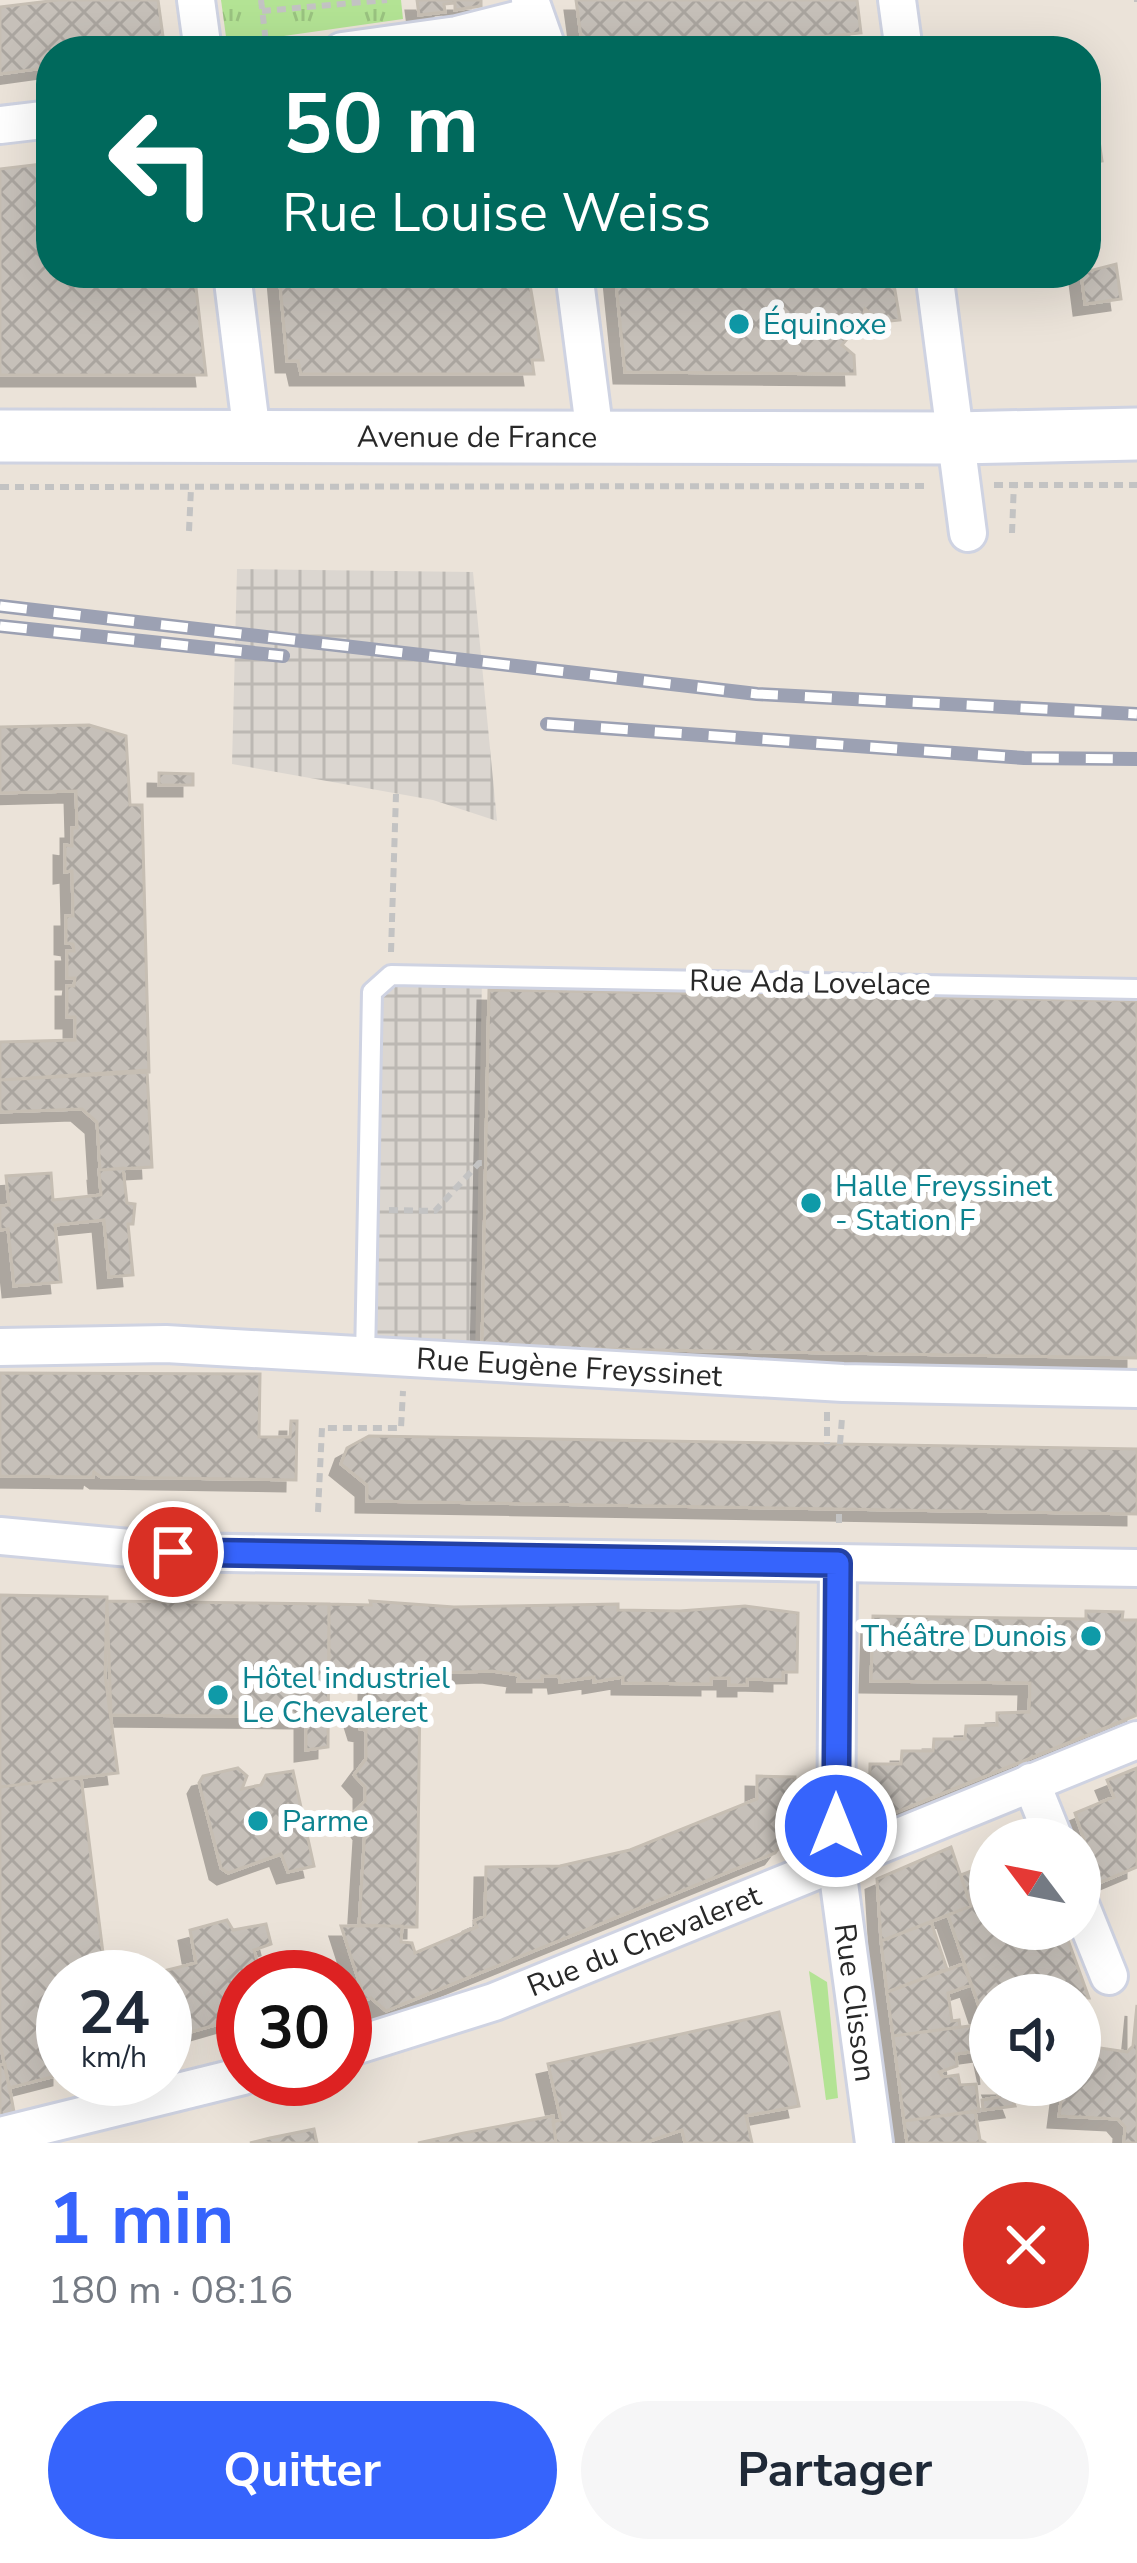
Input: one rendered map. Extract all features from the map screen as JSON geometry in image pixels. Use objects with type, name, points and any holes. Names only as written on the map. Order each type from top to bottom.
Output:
[{"type":"street","points":[[196,0],[201,36]]},
{"type":"street","points":[[897,0],[902,36]]},
{"type":"street","points":[[473,36],[531,8],[542,36]]},
{"type":"street","points":[[0,125],[36,121]]},
{"type":"street","points":[[234,288],[251,435]]},
{"type":"street","points":[[576,288],[595,435]]},
{"type":"street","points":[[936,288],[968,533]]},
{"type":"street","name":"Avenue de France","points":[[0,436],[595,435],[959,462],[1137,434]]},
{"type":"street","name":"Rue Eugène Freyssinet","points":[[0,1347],[166,1344],[843,1383],[1137,1389]]},
{"type":"street","points":[[0,1536],[173,1552],[1137,1568]]},
{"type":"street","name":"Rue Clisson","points":[[838,1563],[836,1862],[874,2143]]},
{"type":"street","name":"Rue du Chevaleret","points":[[372,2040],[494,2002],[1137,1740]]},
{"type":"street","points":[[1031,1782],[1046,1818]]},
{"type":"street","points":[[1099,1950],[1109,1976]]},
{"type":"street","points":[[0,2136],[216,2083]]},
{"type":"lane","name":"Rue Ada Lovelace","points":[[365,1359],[372,992],[391,975],[1137,989]]},
{"type":"path","points":[[261,0],[265,36]]},
{"type":"path","points":[[262,11],[387,0]]},
{"type":"path","points":[[0,487],[191,488],[959,462],[1014,485],[1137,485]]},
{"type":"path","points":[[189,531],[191,471]]},
{"type":"path","points":[[1012,532],[1014,473]]},
{"type":"path","points":[[392,939],[396,794]]},
{"type":"path","points":[[368,1210],[435,1211],[478,1163],[486,1163]]},
{"type":"path","points":[[318,1512],[322,1428],[401,1428],[404,1359]]},
{"type":"path","points":[[826,1413],[827,1444]]},
{"type":"path","points":[[839,1508],[839,1523]]},
{"type":"green space","points":[[221,0],[401,0],[403,19],[283,36],[226,36]]},
{"type":"green space","points":[[809,1971],[827,1982],[838,2098],[826,2100]]},
{"type":"shaded area","points":[[237,569],[473,572],[497,821],[433,800],[232,764]]},
{"type":"shaded area","points":[[482,977],[475,1361],[365,1359],[380,981]]},
{"type":"building","points":[[58,0],[158,0],[163,36],[36,36],[36,69],[0,74],[0,7]]},
{"type":"building","points":[[417,0],[481,0],[481,6],[455,10],[455,3],[444,4],[445,12],[419,15]]},
{"type":"building","points":[[576,0],[857,0],[861,33],[581,36]]},
{"type":"building","points":[[36,165],[36,288],[196,288],[206,375],[0,375],[0,169]]},
{"type":"building","points":[[1116,264],[1121,299],[1085,304],[1083,288],[1101,288],[1101,268]]},
{"type":"building","points":[[280,288],[531,288],[543,360],[532,360],[534,374],[301,374],[298,361],[287,361]]},
{"type":"building","name":"Équinoxe","points":[[617,288],[895,288],[900,320],[881,322],[865,309],[862,321],[851,324],[856,328],[842,345],[854,355],[855,374],[625,372]]},
{"type":"building","points":[[89,725],[126,736],[130,805],[142,805],[149,1072],[0,1080],[0,1042],[75,1040],[75,1017],[67,1017],[67,986],[74,986],[75,978],[67,978],[67,951],[74,951],[73,944],[66,943],[66,916],[73,916],[72,871],[65,872],[65,845],[72,846],[72,828],[77,828],[76,791],[0,793],[0,727]]},
{"type":"building","points":[[159,773],[193,774],[193,785],[159,785]]},
{"type":"building","name":"Halle Freyssinet - Station F","points":[[489,990],[1137,1001],[1137,1358],[482,1347]]},
{"type":"building","points":[[147,1070],[152,1167],[100,1170],[97,1122],[82,1109],[0,1112],[0,1080]]},
{"type":"building","points":[[123,1168],[127,1203],[135,1204],[133,1224],[128,1224],[133,1275],[109,1277],[104,1220],[55,1225],[61,1282],[14,1286],[8,1229],[0,1230],[0,1206],[9,1205],[6,1176],[51,1173],[53,1200],[101,1195],[99,1170]]},
{"type":"building","points":[[0,1373],[260,1374],[259,1437],[290,1437],[291,1421],[297,1421],[296,1480],[101,1477],[94,1472],[93,1477],[0,1476]]},
{"type":"building","points":[[369,1436],[1137,1449],[1137,1514],[367,1501],[367,1485],[341,1464],[347,1448]]},
{"type":"building","points":[[0,1595],[107,1597],[105,1675],[118,1773],[0,1787]]},
{"type":"building","name":"Hôtel industriel Le Chevaleret","points":[[107,1601],[329,1604],[328,1747],[306,1750],[306,1717],[111,1715]]},
{"type":"building","points":[[370,1601],[454,1607],[618,1604],[618,1610],[680,1611],[745,1606],[798,1613],[797,1672],[783,1672],[783,1680],[747,1679],[747,1685],[729,1685],[729,1678],[711,1678],[711,1684],[623,1683],[623,1677],[560,1682],[559,1676],[542,1676],[542,1681],[518,1681],[519,1675],[492,1671],[411,1674],[410,1687],[420,1687],[417,1927],[359,1925],[365,1829],[354,1812],[365,1801],[365,1787],[354,1775],[366,1759],[366,1730],[360,1729],[355,1713],[360,1702],[370,1702],[370,1670],[329,1670],[329,1604],[371,1605]]},
{"type":"building","points":[[1086,1611],[1123,1612],[1122,1620],[1137,1620],[1137,1715],[869,1823],[870,1764],[901,1764],[902,1751],[933,1751],[934,1739],[965,1739],[966,1726],[997,1725],[997,1713],[1029,1712],[1030,1683],[871,1681],[873,1616],[1086,1619]]},
{"type":"building","name":"Parme","points":[[238,1768],[247,1776],[242,1789],[261,1785],[266,1775],[293,1771],[314,1866],[288,1872],[281,1854],[228,1873],[221,1868],[199,1783],[203,1776]]},
{"type":"building","points":[[1137,1768],[1137,1867],[1101,1882],[1101,1818],[1077,1818],[1075,1813],[1114,1797],[1107,1780]]},
{"type":"building","points":[[757,1776],[795,1777],[794,1828],[775,1853],[386,2011],[372,1999],[372,1950],[349,1950],[341,1926],[402,1926],[401,1942],[412,1943],[415,1953],[477,1927],[474,1921],[485,1916],[486,1867],[560,1866],[630,1850],[757,1799]]},
{"type":"building","points":[[81,1777],[103,1950],[36,1950],[36,2081],[9,2088],[0,2042],[0,1787]]},
{"type":"building","points":[[951,1847],[969,1907],[881,1941],[877,1879]]},
{"type":"building","points":[[969,1872],[969,1900],[961,1875]]},
{"type":"building","points":[[969,1907],[969,1950],[1072,1950],[1080,1974],[969,1977],[948,1915]]},
{"type":"building","points":[[227,1920],[233,1930],[266,1924],[271,1944],[254,1950],[216,1950],[216,2025],[192,2032],[192,1964],[196,1963],[190,1930]]},
{"type":"building","points":[[931,1922],[947,1969],[887,1992],[881,1941]]},
{"type":"building","points":[[963,1964],[969,1980],[969,1986],[948,1993],[952,2021],[959,2020],[960,2027],[893,2036],[887,1992]]},
{"type":"building","points":[[1137,2005],[1137,2143],[1124,2143],[1125,2127],[1118,2119],[1059,2116],[1060,2106],[1101,2106],[1101,2048],[1127,2052],[1133,2046]]},
{"type":"building","points":[[779,2012],[799,2106],[746,2116],[752,2143],[685,2143],[682,2130],[644,2143],[556,2143],[553,2122],[561,2120],[548,2064]]},
{"type":"building","points":[[969,2026],[969,2052],[956,2054],[957,2066],[939,2072],[943,2077],[958,2075],[960,2085],[969,2084],[969,2106],[978,2106],[979,2111],[904,2121],[893,2036]]},
{"type":"building","points":[[5,2064],[14,2112],[0,2116],[0,2065]]},
{"type":"building","points":[[975,2111],[980,2140],[986,2143],[907,2143],[904,2121]]},
{"type":"building","points":[[553,2116],[556,2143],[418,2143],[464,2133]]},
{"type":"building","points":[[314,2129],[317,2143],[250,2143],[270,2138]]},
{"type":"railway","points":[[0,606],[757,694],[1137,714]]},
{"type":"railway","points":[[0,626],[283,656]]},
{"type":"railway","points":[[547,724],[1024,758],[1137,759]]},
{"type":"place","name":"Équinoxe","points":[[739,324]]},
{"type":"place","name":"Halle Freyssinet - Station F","points":[[811,1203]]},
{"type":"place","name":"Théâtre Dunois","points":[[1091,1636]]},
{"type":"place","name":"Hôtel industriel Le Chevaleret","points":[[218,1695]]},
{"type":"place","name":"Parme","points":[[258,1821]]},
{"type":"route","points":[[173,1552],[838,1563],[836,1826]]}]
